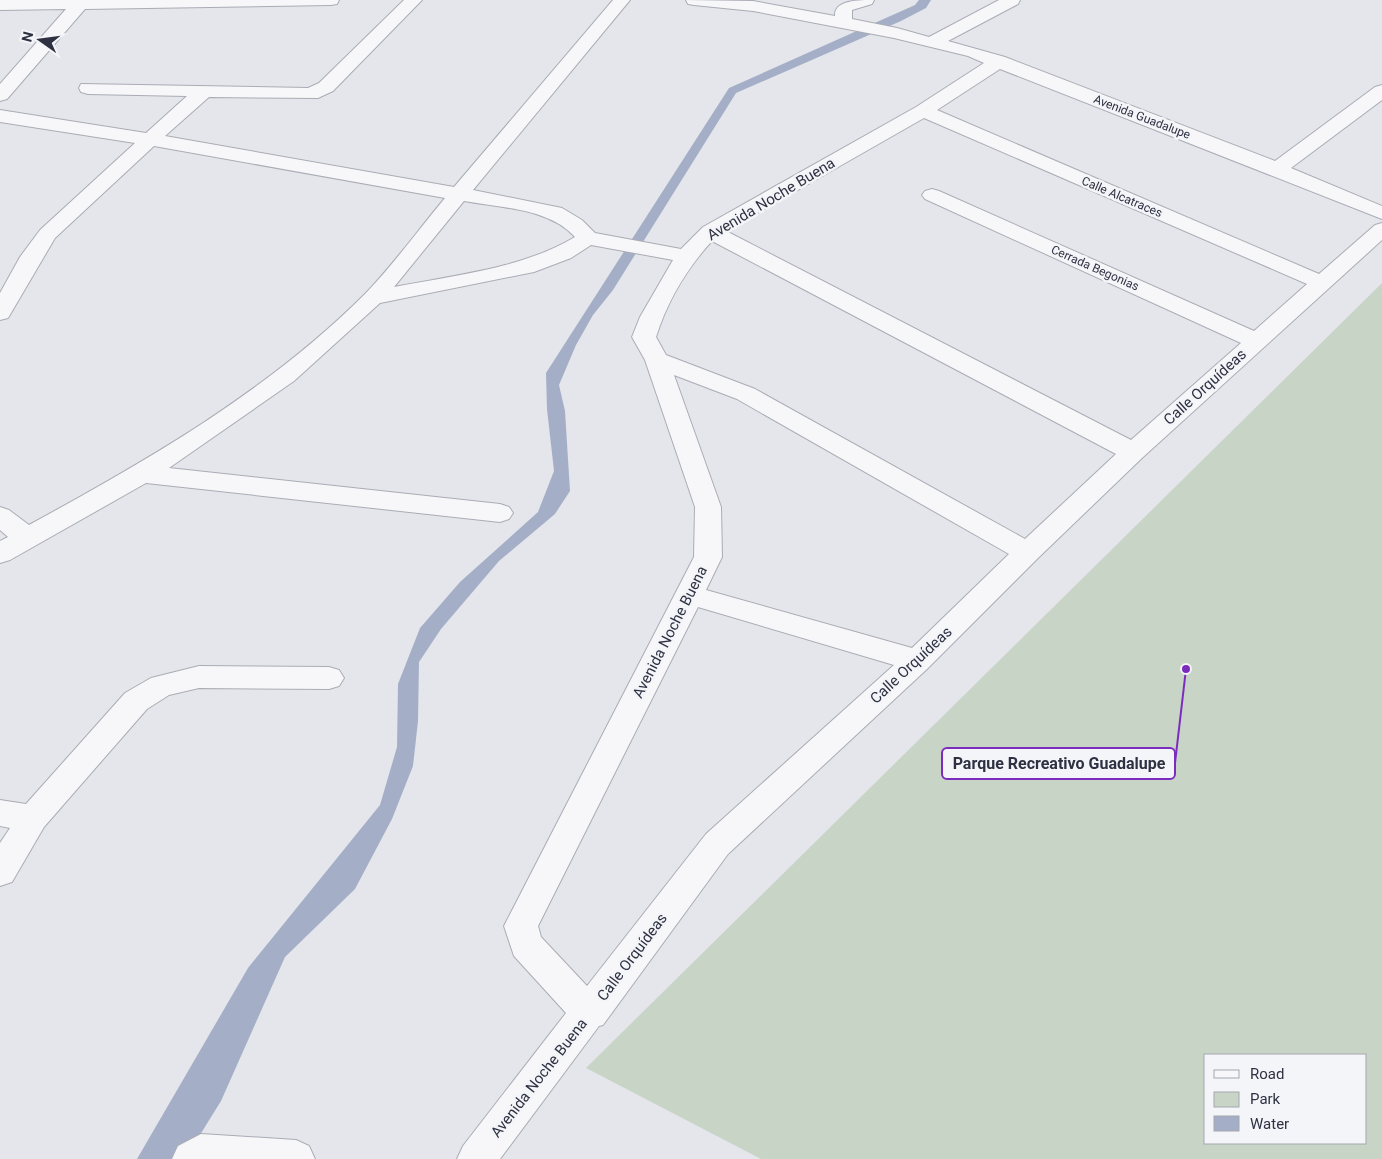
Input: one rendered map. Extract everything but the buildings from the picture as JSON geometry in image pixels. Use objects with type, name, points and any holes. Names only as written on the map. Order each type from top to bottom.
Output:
[{"type":"street","points":[[0,5],[331,0]]},
{"type":"street","points":[[88,88],[302,94],[320,91],[414,0]]},
{"type":"street","points":[[0,553],[26,536],[142,474],[200,437],[286,376],[372,298],[622,0]]},
{"type":"street","points":[[694,0],[753,6],[836,22]]},
{"type":"street","points":[[815,0],[836,22]]},
{"type":"street","points":[[836,22],[843,7],[866,0]]},
{"type":"street","points":[[931,43],[1012,0]]},
{"type":"street","points":[[3,89],[80,4]]},
{"type":"street","name":"Avenida Guadalupe","points":[[836,22],[897,33],[973,52],[999,61],[1277,169],[1382,213]]},
{"type":"street","name":"Avenida Noche Buena","points":[[476,1159],[590,1013],[526,945],[521,926],[708,557],[708,507],[656,360],[644,337],[651,317],[686,256],[710,232],[923,111],[999,61]]},
{"type":"street","points":[[1277,169],[1382,91]]},
{"type":"street","points":[[0,313],[31,257],[47,234],[149,139],[203,92]]},
{"type":"street","name":"Calle Alcatraces","points":[[923,111],[1322,283]]},
{"type":"street","points":[[0,116],[149,139],[555,212],[576,224],[588,238],[686,256]]},
{"type":"street","name":"Cerrada Begonias","points":[[932,195],[1258,341]]},
{"type":"street","name":"Calle Orquídeas","points":[[590,1013],[717,844],[917,662],[1027,552],[1133,452],[1382,229]]},
{"type":"street","points":[[710,232],[1133,452]]},
{"type":"street","points":[[372,298],[526,267],[564,253],[588,238]]},
{"type":"street","points":[[656,360],[746,394],[1027,552]]},
{"type":"street","points":[[142,474],[500,513]]},
{"type":"street","points":[[0,516],[26,536]]},
{"type":"street","points":[[690,595],[917,662]]},
{"type":"street","points":[[0,872],[33,818],[136,701],[161,686],[199,677],[329,678]]},
{"type":"street","points":[[0,813],[33,818]]},
{"type":"street","points":[[191,1159],[201,1153],[296,1159]]},
{"type":"green space","points":[[1382,283],[1382,1159],[761,1159],[586,1068]]},
{"type":"water","points":[[919,0],[931,0],[926,8],[901,21],[736,93],[613,290],[593,315],[576,345],[559,385],[565,411],[570,491],[555,514],[499,561],[441,629],[419,662],[418,721],[413,766],[392,819],[355,889],[285,957],[221,1101],[185,1159],[137,1159],[248,968],[380,805],[397,747],[398,684],[420,628],[460,582],[538,512],[554,471],[547,409],[546,373],[729,88],[915,5]]},
{"type":"place","name":"Parque Recreativo Guadalupe","points":[[1186,669]]}]
